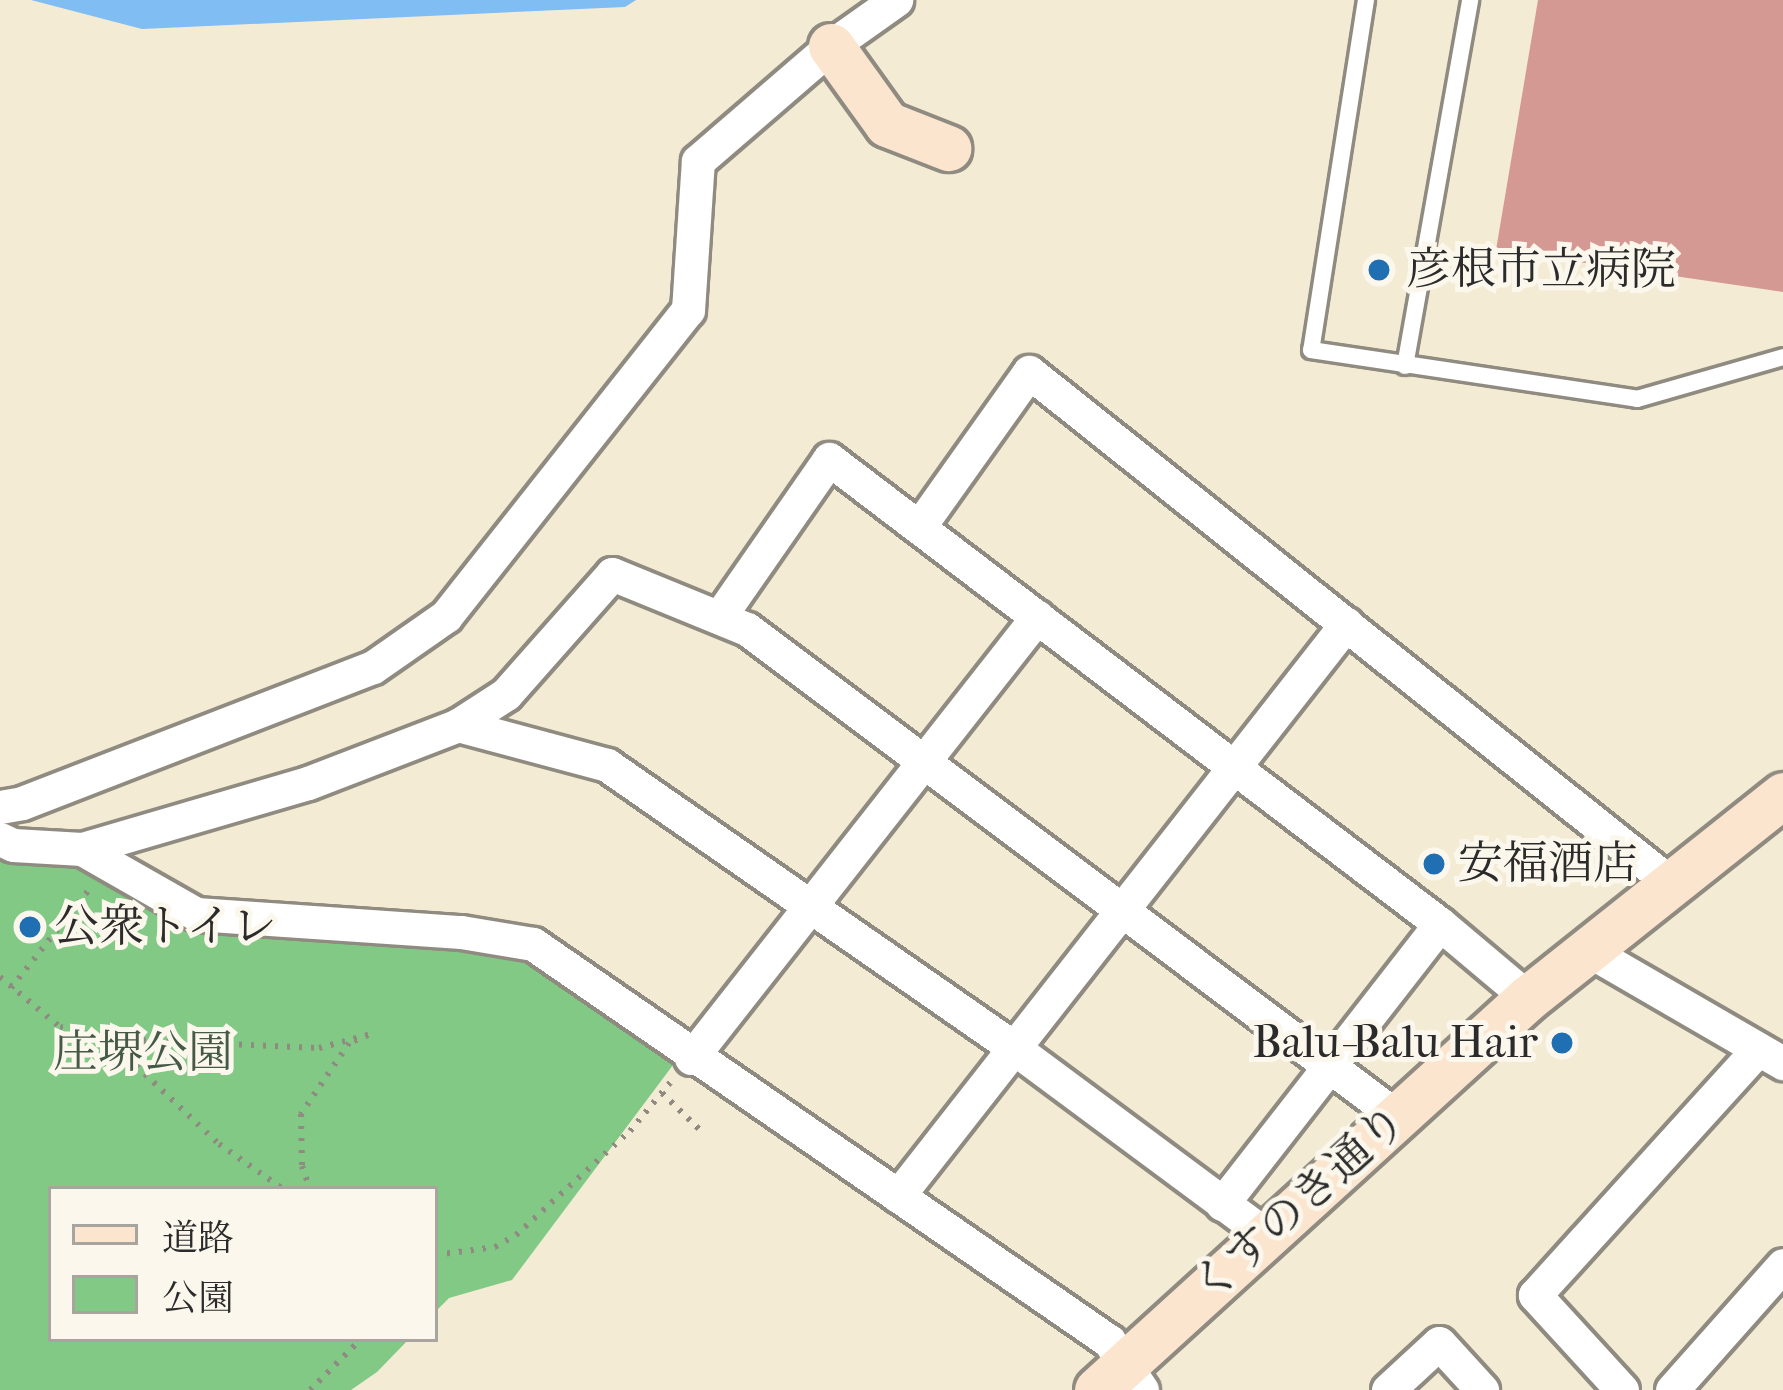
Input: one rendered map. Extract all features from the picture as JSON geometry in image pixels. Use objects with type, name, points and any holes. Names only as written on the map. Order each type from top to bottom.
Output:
[{"type":"street","points":[[0,807],[22,803],[373,668],[446,616],[688,310],[698,161],[831,46],[896,0]]},
{"type":"street","points":[[831,46],[887,124],[948,148]]},
{"type":"street","points":[[919,527],[1029,372],[1669,882]]},
{"type":"street","points":[[720,616],[829,459],[1440,924],[1528,998]]},
{"type":"street","points":[[95,857],[458,725],[506,694],[612,574],[747,629],[1396,1116]]},
{"type":"street","points":[[691,1058],[1037,617]]},
{"type":"street","points":[[898,1196],[1346,624]]},
{"type":"street","points":[[458,725],[607,765],[1014,1048],[1264,1234]]},
{"type":"street","name":"くすのき通り","points":[[1121,1381],[1264,1234],[1528,998],[1783,795]]},
{"type":"street","points":[[0,838],[95,857],[196,914],[461,932],[532,944],[691,1058],[1109,1340],[1121,1381]]},
{"type":"street","points":[[1222,1204],[1440,924]]},
{"type":"street","points":[[1586,949],[1770,1056],[1535,1295],[1622,1390]]},
{"type":"street","points":[[1672,1390],[1783,1264]]},
{"type":"street","points":[[1388,1390],[1439,1342],[1482,1390]]},
{"type":"lane","points":[[1366,0],[1311,350],[1637,399],[1783,357]]},
{"type":"lane","points":[[1405,366],[1470,0]]},
{"type":"path","points":[[11,988],[95,857]]},
{"type":"path","points":[[0,977],[60,1028],[107,1039],[249,1047],[349,1043],[312,1090],[301,1114],[302,1166],[309,1186]]},
{"type":"path","points":[[107,1039],[219,1144],[279,1186]]},
{"type":"path","points":[[438,1255],[495,1247],[516,1235],[630,1131],[691,1058]]},
{"type":"path","points":[[662,1093],[701,1131]]},
{"type":"path","points":[[310,1390],[358,1342]]},
{"type":"green space","name":"庄堺公園","points":[[0,852],[80,858],[192,926],[448,941],[528,956],[676,1061],[512,1280],[449,1298],[438,1309],[438,1186],[48,1186],[48,1342],[406,1342],[351,1390],[0,1390]]},
{"type":"water","points":[[31,0],[636,0],[625,7],[142,29]]},
{"type":"building","name":"彦根市立病院","points":[[1538,0],[1783,0],[1783,292],[1496,250]]},
{"type":"building","name":"公衆トイレ","points":[[25,912],[45,927],[35,941],[14,927]]},
{"type":"place","name":"彦根市立病院","points":[[1379,270]]},
{"type":"place","name":"安福酒店","points":[[1434,864]]},
{"type":"place","name":"公衆トイレ","points":[[30,927]]},
{"type":"place","name":"Balu-Balu Hair","points":[[1562,1043]]}]
